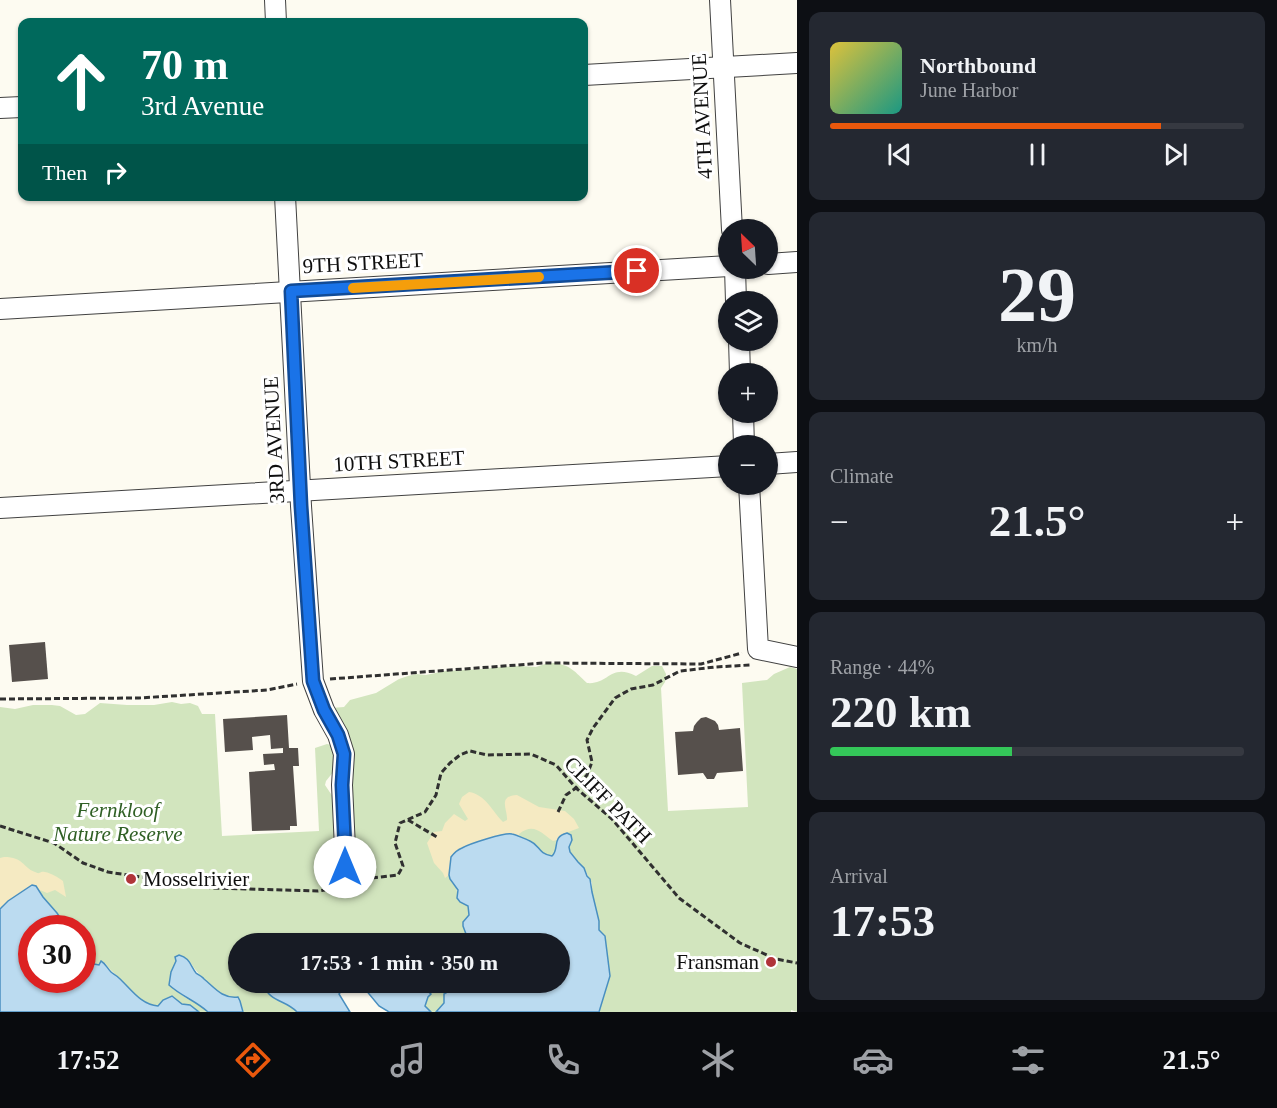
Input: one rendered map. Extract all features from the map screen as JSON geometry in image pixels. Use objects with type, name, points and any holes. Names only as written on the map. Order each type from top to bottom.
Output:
[{"type":"street","points":[[275,0],[276,18]]},
{"type":"street","name":"4TH AVENUE","points":[[720,0],[731,219]]},
{"type":"street","points":[[588,75],[797,63]]},
{"type":"street","points":[[0,108],[18,107]]},
{"type":"street","name":"3RD AVENUE","points":[[285,201],[313,681],[324,710],[338,735],[344,754],[342,785],[344,887]]},
{"type":"street","points":[[778,263],[797,262]]},
{"type":"street","name":"9TH STREET","points":[[0,309],[718,267]]},
{"type":"street","points":[[778,463],[797,462]]},
{"type":"street","name":"10TH STREET","points":[[0,508],[718,467]]},
{"type":"street","points":[[750,495],[758,649],[797,657]]},
{"type":"path","points":[[0,699],[139,698],[267,690],[313,681],[544,663],[701,664],[758,649]]},
{"type":"path","points":[[558,812],[566,795],[576,788],[587,775],[592,762],[587,740],[615,698],[631,689],[652,685],[680,671],[753,665],[758,649]]},
{"type":"path","name":"CLIFF PATH","points":[[0,826],[54,843],[83,863],[108,872],[212,888],[318,891],[344,887],[367,878],[398,875],[403,866],[395,843],[400,823],[425,812],[436,795],[441,773],[459,755],[470,751],[487,755],[531,754],[556,765],[576,788],[612,819],[679,898],[740,943],[776,959],[797,963]]},
{"type":"path","points":[[408,819],[437,837]]},
{"type":"green space","name":"Fernkloof Nature Reserve","points":[[554,663],[565,665],[587,683],[594,683],[615,673],[636,676],[652,666],[662,666],[666,674],[661,688],[668,811],[748,807],[742,683],[767,680],[790,667],[797,669],[797,1012],[791,1010],[791,1012],[599,1012],[610,976],[599,930],[592,883],[584,868],[570,852],[569,847],[556,845],[552,857],[541,852],[452,883],[455,885],[458,900],[468,905],[469,915],[463,922],[466,933],[228,933],[228,993],[268,993],[297,1012],[243,1012],[236,1001],[217,991],[190,962],[176,961],[171,972],[173,989],[208,1012],[199,1012],[182,1004],[163,1000],[158,1006],[152,1005],[136,995],[105,963],[96,965],[96,915],[58,915],[43,897],[0,909],[0,707],[15,709],[33,705],[52,705],[60,706],[76,715],[85,714],[100,703],[154,705],[172,702],[198,706],[202,714],[215,714],[222,836],[319,831],[315,748],[331,745],[331,708],[344,707],[350,700],[376,693],[399,679],[416,674],[426,675],[445,671],[501,667],[536,667]],"holes":[[[334,771],[335,800],[325,785]]]},
{"type":"green space","points":[[426,993],[450,993],[436,1012],[431,1012],[425,1006],[428,997]]},
{"type":"sand","points":[[469,792],[480,796],[503,822],[507,820],[505,801],[517,795],[539,807],[565,811],[574,819],[579,828],[553,841],[537,830],[524,831],[519,834],[524,840],[452,883],[449,875],[445,878],[434,863],[427,843],[434,832],[442,831],[445,823],[454,814],[465,821],[468,819],[459,804],[462,797]]},
{"type":"sand","points":[[11,857],[35,872],[47,873],[59,878],[63,881],[66,897],[55,890],[47,893],[40,890],[57,913],[54,915],[18,915],[18,935],[0,943],[0,858]]},
{"type":"water","points":[[567,833],[571,835],[570,852],[590,879],[599,930],[605,936],[610,976],[599,1012],[436,1012],[444,1003],[446,993],[570,993],[570,933],[466,933],[463,922],[469,915],[468,906],[457,898],[458,890],[449,875],[451,857],[454,853],[472,844],[495,836],[512,834],[530,841],[541,851],[552,856],[557,840]]},
{"type":"water","points":[[32,885],[36,886],[58,915],[18,915],[18,993],[96,993],[96,964],[99,965],[101,961],[146,1003],[158,1006],[163,1000],[172,996],[199,1012],[0,1012],[0,909]]},
{"type":"water","points":[[179,955],[188,960],[196,973],[219,992],[227,996],[238,997],[243,1012],[208,1012],[169,985],[176,961],[175,957]]},
{"type":"water","points":[[340,993],[350,1012],[297,1012],[269,994]]},
{"type":"water","points":[[368,993],[431,994],[425,1006],[431,1012],[389,1012],[379,1006]]},
{"type":"building","points":[[45,642],[48,679],[12,682],[9,645]]},
{"type":"building","points":[[287,715],[289,748],[298,748],[299,766],[293,766],[297,826],[290,826],[290,830],[252,831],[249,772],[275,770],[274,764],[264,765],[263,754],[283,753],[283,748],[271,749],[270,735],[252,737],[253,750],[225,752],[223,719]]},
{"type":"building","points":[[706,717],[715,721],[719,730],[740,728],[743,771],[717,773],[714,779],[707,779],[703,773],[678,775],[675,732],[693,731],[697,722]]},
{"type":"slow traffic","points":[[353,288],[539,277]]},
{"type":"place","name":"Mosselrivier","points":[[131,879]]},
{"type":"place","name":"Fransman","points":[[771,962]]},
{"type":"route","points":[[345,867],[342,785],[344,754],[338,735],[324,710],[313,681],[301,506],[291,291],[637,271]]}]
